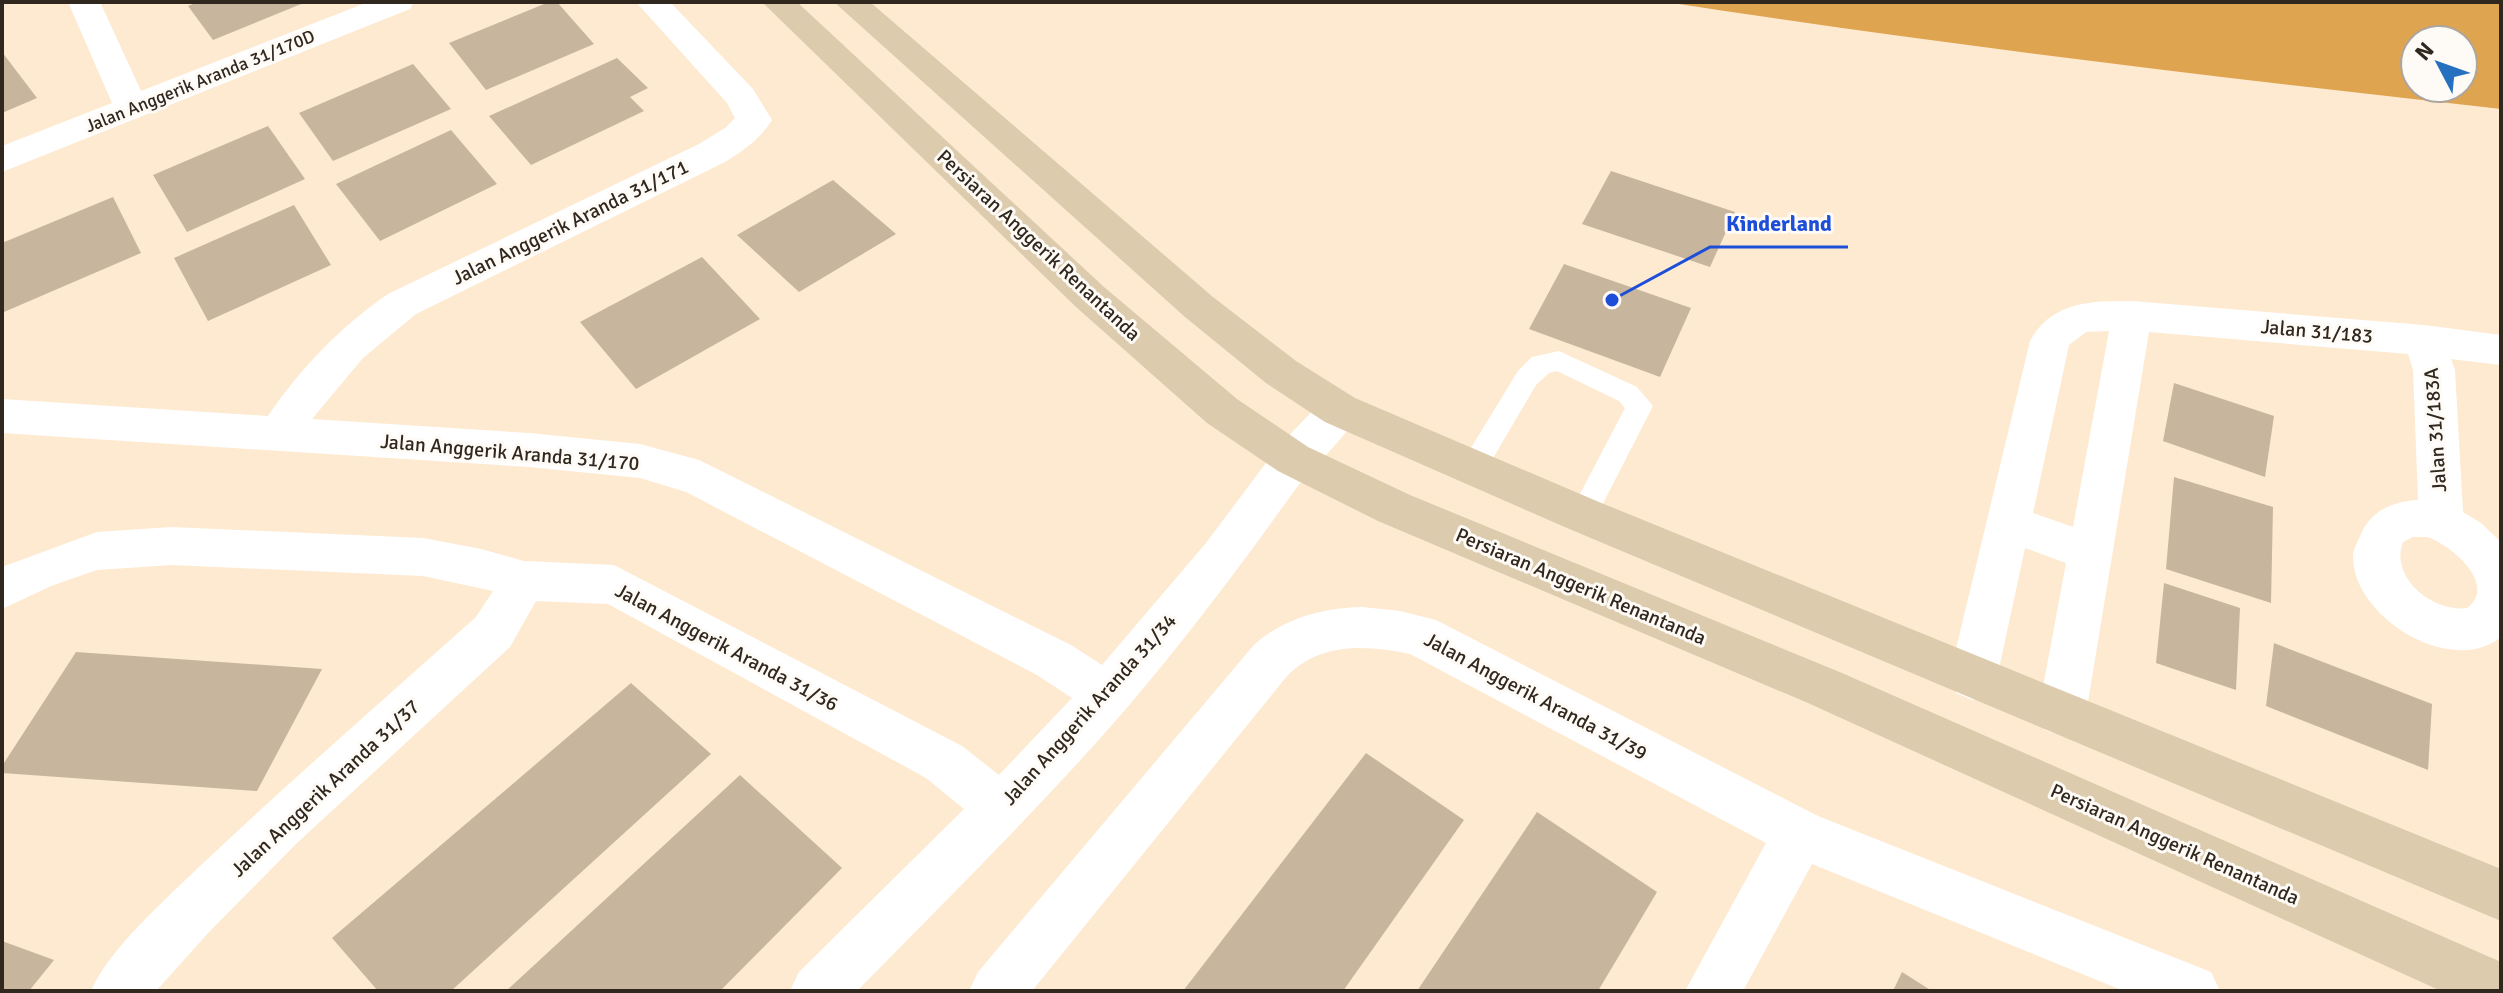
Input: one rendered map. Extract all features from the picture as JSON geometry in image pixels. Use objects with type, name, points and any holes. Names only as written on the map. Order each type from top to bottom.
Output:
[{"type":"main road","name":"Persiaran Anggerik Renantanda","points":[[778,2],[1090,297],[1222,411],[1293,459],[1408,514],[1825,688],[2501,990]]},
{"type":"main road","points":[[850,2],[1199,307],[1281,372],[1340,410],[1472,469],[2501,895]]},
{"type":"street","points":[[84,2],[131,107]]},
{"type":"street","name":"Jalan Anggerik Aranda 31/170D","points":[[2,160],[398,2]]},
{"type":"street","name":"Jalan Anggerik Aranda 31/171","points":[[278,435],[308,390],[335,359],[368,327],[402,304],[712,153],[738,137],[754,120],[741,97],[652,2]]},
{"type":"street","points":[[2062,714],[2132,316]]},
{"type":"street","name":"Jalan 31/183","points":[[1973,678],[2050,341],[2059,327],[2079,318],[2132,316],[2424,340],[2501,350]]},
{"type":"street","name":"Jalan 31/183A","points":[[2424,340],[2434,370],[2441,520]]},
{"type":"street","name":"Jalan Anggerik Aranda 31/34","points":[[818,991],[1001,808],[1107,695],[1222,557],[1293,459],[1340,410]]},
{"type":"street","name":"Jalan Anggerik Aranda 31/170","points":[[2,416],[529,450],[640,461],[699,478],[1054,660],[1107,695]]},
{"type":"street","name":"Jalan 31/183A","points":[[2414,517],[2441,520],[2470,540],[2496,570],[2501,594],[2495,614],[2480,625],[2463,631],[2430,624],[2399,605],[2384,584],[2376,564],[2376,543],[2388,527],[2414,517]]},
{"type":"street","points":[[2008,523],[2091,553]]},
{"type":"street","name":"Jalan Anggerik Aranda 31/36","points":[[2,589],[35,572],[97,551],[172,546],[423,557],[481,568],[524,581],[614,585],[944,762],[1001,808]]},
{"type":"street","name":"Jalan Anggerik Aranda 31/37","points":[[119,991],[191,912],[279,826],[493,632],[524,581]]},
{"type":"street","name":"Jalan Anggerik Aranda 31/39","points":[[997,991],[1237,698],[1277,654],[1310,633],[1351,628],[1388,628],[1419,635],[1800,834],[2192,991]]},
{"type":"street","points":[[1713,991],[1800,834]]},
{"type":"lane","points":[[1472,469],[1527,378],[1541,364],[1559,361],[1628,394],[1640,406],[1583,515]]},
{"type":"shaded area","points":[[1666,2],[2501,2],[2501,109],[2457,104],[2479,104],[2479,24],[2399,24],[2399,97],[1875,32]]},
{"type":"building","points":[[198,2],[306,2],[213,40],[188,6]]},
{"type":"building","points":[[549,2],[557,2],[594,44],[486,90],[449,43]]},
{"type":"building","points":[[2,52],[37,98],[2,113]]},
{"type":"building","points":[[617,58],[648,88],[630,97],[644,111],[531,165],[489,116]]},
{"type":"building","points":[[413,64],[451,109],[333,161],[299,113]]},
{"type":"building","points":[[268,126],[305,179],[187,232],[153,175]]},
{"type":"building","points":[[451,130],[497,184],[380,241],[336,184]]},
{"type":"building","points":[[1611,171],[1735,212],[1710,267],[1582,224]]},
{"type":"building","points":[[833,180],[896,234],[799,292],[737,235]]},
{"type":"building","points":[[113,197],[141,253],[4,312],[2,243]]},
{"type":"building","points":[[294,205],[331,265],[208,321],[174,258]]},
{"type":"building","points":[[702,257],[760,319],[636,389],[580,322]]},
{"type":"building","points":[[1564,264],[1691,308],[1660,377],[1529,329]]},
{"type":"building","points":[[2174,383],[2274,416],[2265,477],[2163,441]]},
{"type":"building","points":[[2174,477],[2273,507],[2271,603],[2166,569]]},
{"type":"building","points":[[2164,583],[2240,608],[2236,690],[2156,663]]},
{"type":"building","points":[[2274,643],[2432,704],[2428,770],[2266,706]]},
{"type":"building","points":[[76,652],[322,669],[257,791],[2,773],[2,766]]},
{"type":"building","points":[[631,683],[711,754],[451,991],[378,991],[332,938]]},
{"type":"building","points":[[1366,753],[1464,820],[1343,991],[1183,991]]},
{"type":"building","points":[[740,775],[842,868],[720,991],[506,991]]},
{"type":"building","points":[[1537,812],[1657,892],[1598,991],[1417,991]]},
{"type":"building","points":[[2,941],[54,960],[29,991],[2,991]]},
{"type":"building","points":[[1902,972],[1932,991],[1893,991]]},
{"type":"place","name":"Kinderland","points":[[1612,300]]}]
